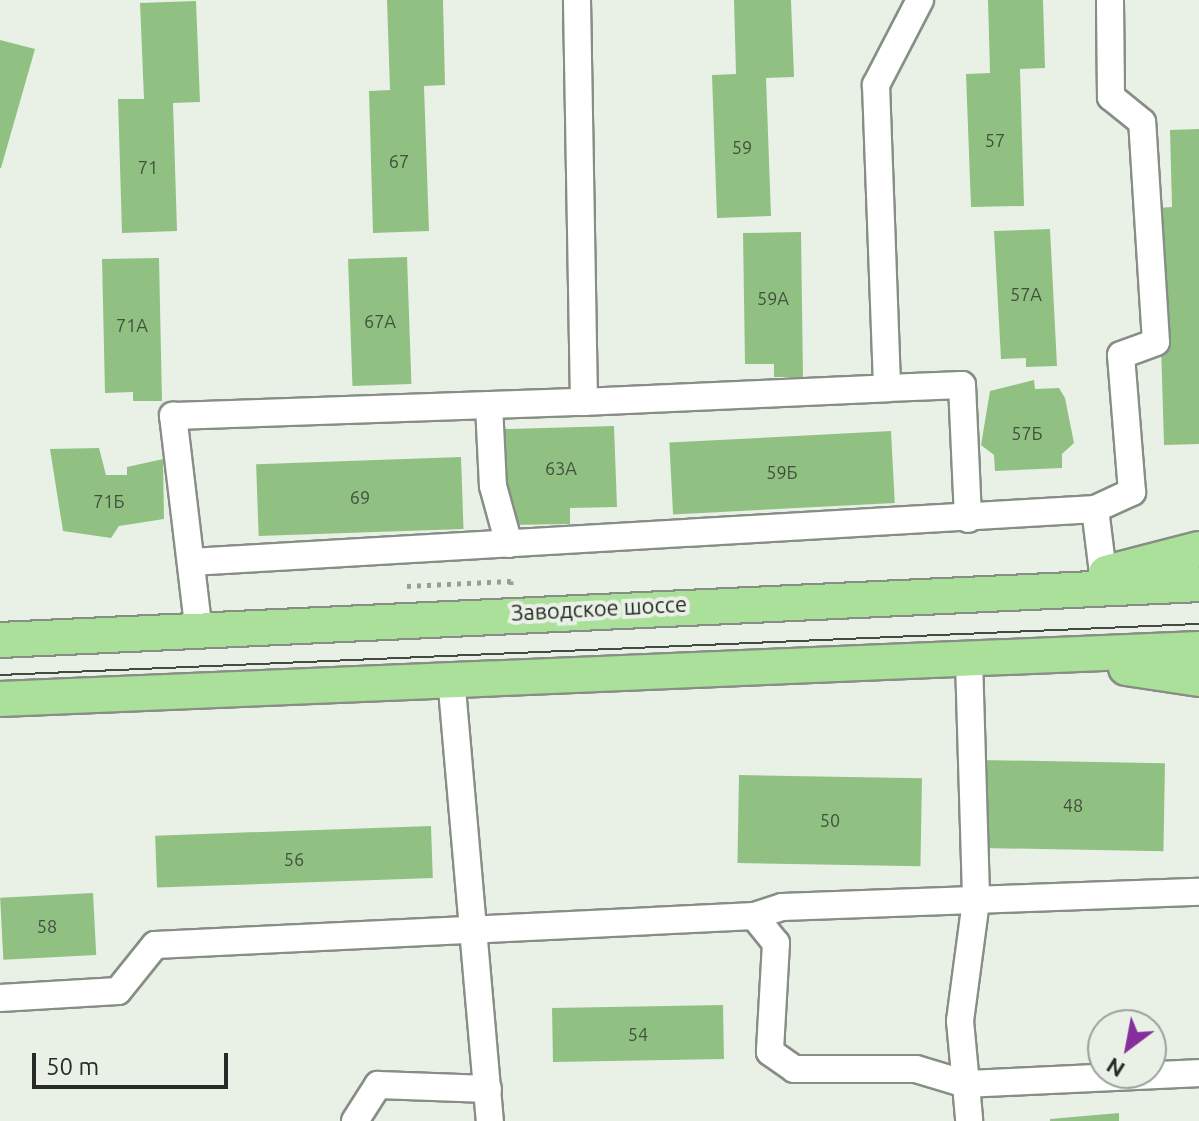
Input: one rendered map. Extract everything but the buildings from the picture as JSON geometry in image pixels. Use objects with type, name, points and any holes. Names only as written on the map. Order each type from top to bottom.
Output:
[{"type":"main road","points":[[1058,588],[1103,573],[1199,549]]},
{"type":"main road","name":"Заводское шоссе","points":[[0,640],[199,633],[1058,588],[1199,584]]},
{"type":"main road","points":[[0,699],[451,677],[1055,658],[1199,649]]},
{"type":"main road","points":[[1055,658],[1199,679]]},
{"type":"lane","points":[[577,0],[584,402]]},
{"type":"lane","points":[[887,388],[876,85],[920,0]]},
{"type":"lane","points":[[191,562],[968,519],[1095,509],[1132,492],[1121,355],[1156,342],[1142,122],[1111,97],[1110,0]]},
{"type":"lane","points":[[199,633],[173,416],[962,385],[968,519]]},
{"type":"lane","points":[[489,405],[493,486],[509,544]]},
{"type":"lane","points":[[1095,509],[1103,573]]},
{"type":"lane","points":[[969,660],[976,901],[960,1021],[969,1121]]},
{"type":"lane","points":[[451,677],[477,929],[490,1121]]},
{"type":"lane","points":[[0,998],[118,991],[155,945],[754,916],[782,907],[1199,892]]},
{"type":"lane","points":[[754,916],[776,943],[770,1052],[794,1069],[916,1069],[966,1084],[1199,1073]]},
{"type":"lane","points":[[355,1121],[378,1085],[488,1089]]},
{"type":"tram line","points":[[0,675],[1199,624]]}]
